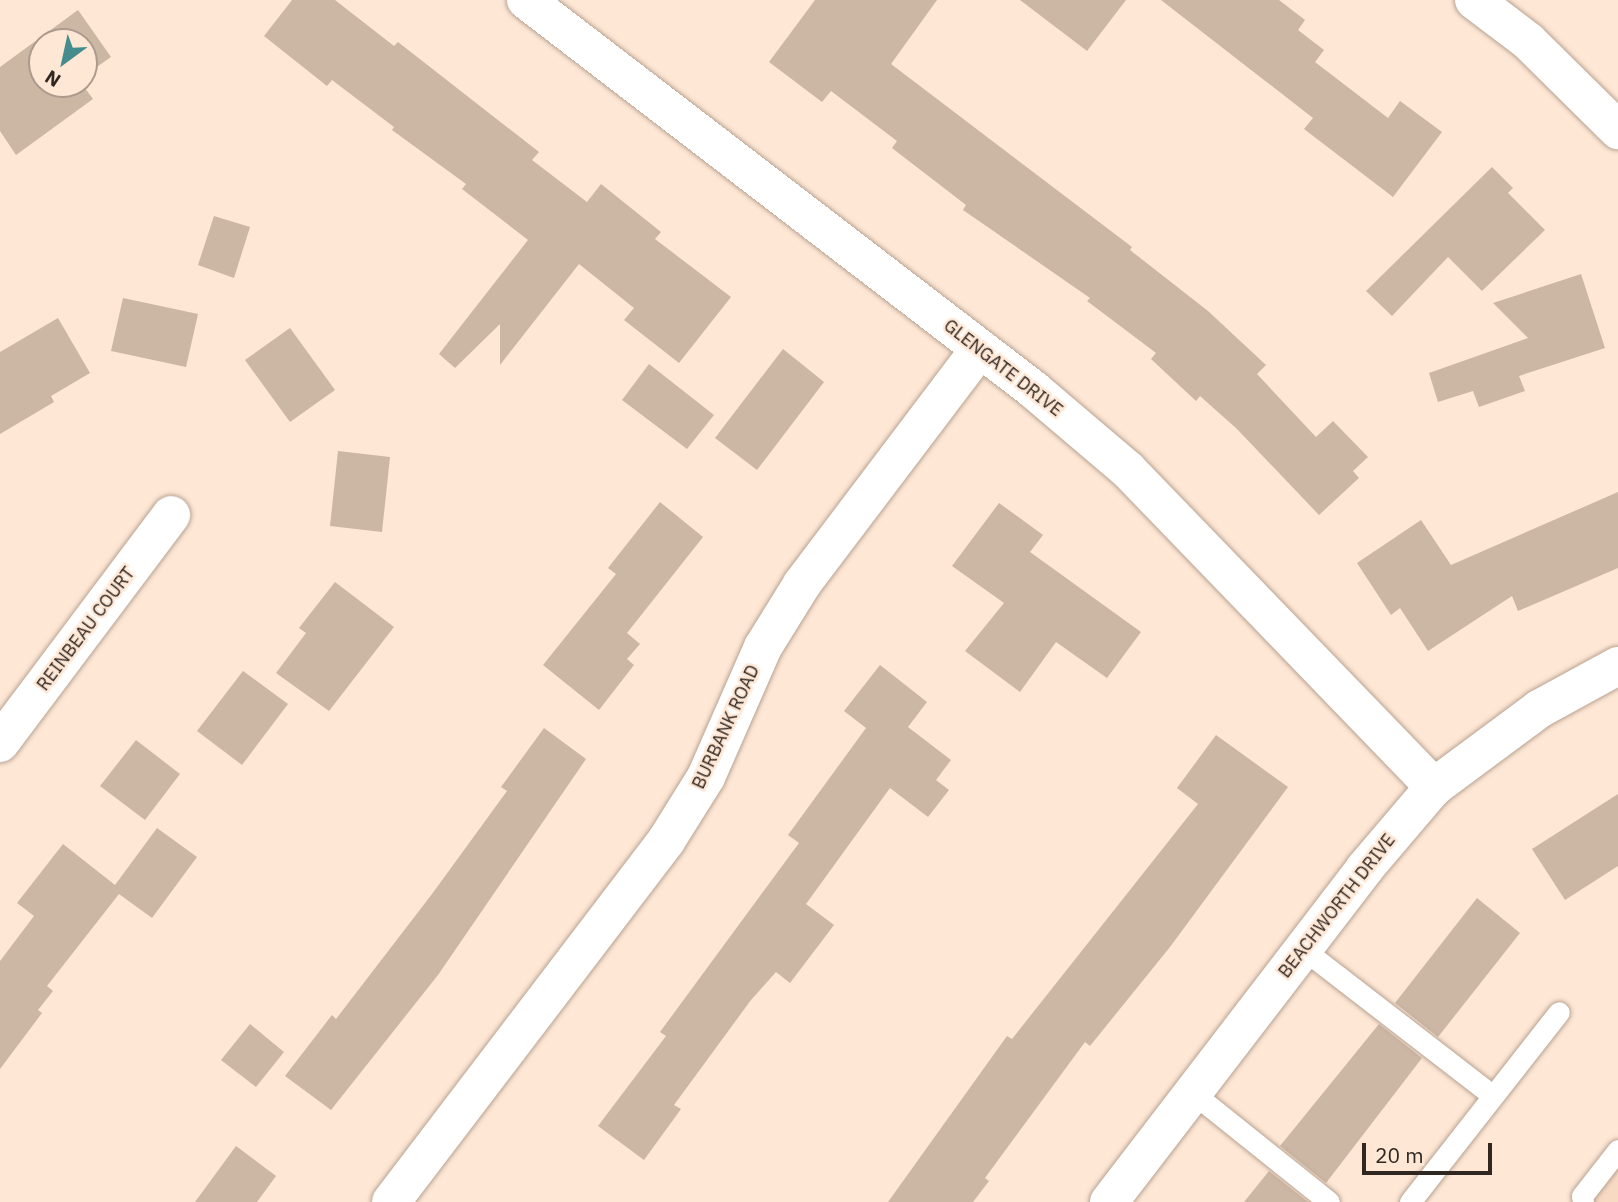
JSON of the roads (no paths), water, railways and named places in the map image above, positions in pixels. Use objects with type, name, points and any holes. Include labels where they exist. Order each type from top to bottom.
[{"type":"street","name":"GLENGATE DRIVE","points":[[526,0],[980,349],[1128,470],[1434,787]]},
{"type":"street","points":[[1474,0],[1528,41],[1618,130]]},
{"type":"street","name":"BURBANK ROAD","points":[[391,1202],[666,841],[706,778],[763,647],[802,584],[980,349]]},
{"type":"street","name":"REINBEAU COURT","points":[[0,743],[172,515]]},
{"type":"street","name":"BEACHWORTH DRIVE","points":[[1109,1202],[1303,949],[1434,787],[1539,709],[1618,666]]},
{"type":"lane","points":[[1303,949],[1493,1096]]},
{"type":"lane","points":[[1410,1202],[1559,1012]]},
{"type":"lane","points":[[1193,1093],[1329,1202]]},
{"type":"lane","points":[[1583,1202],[1582,1196],[1618,1150]]}]
